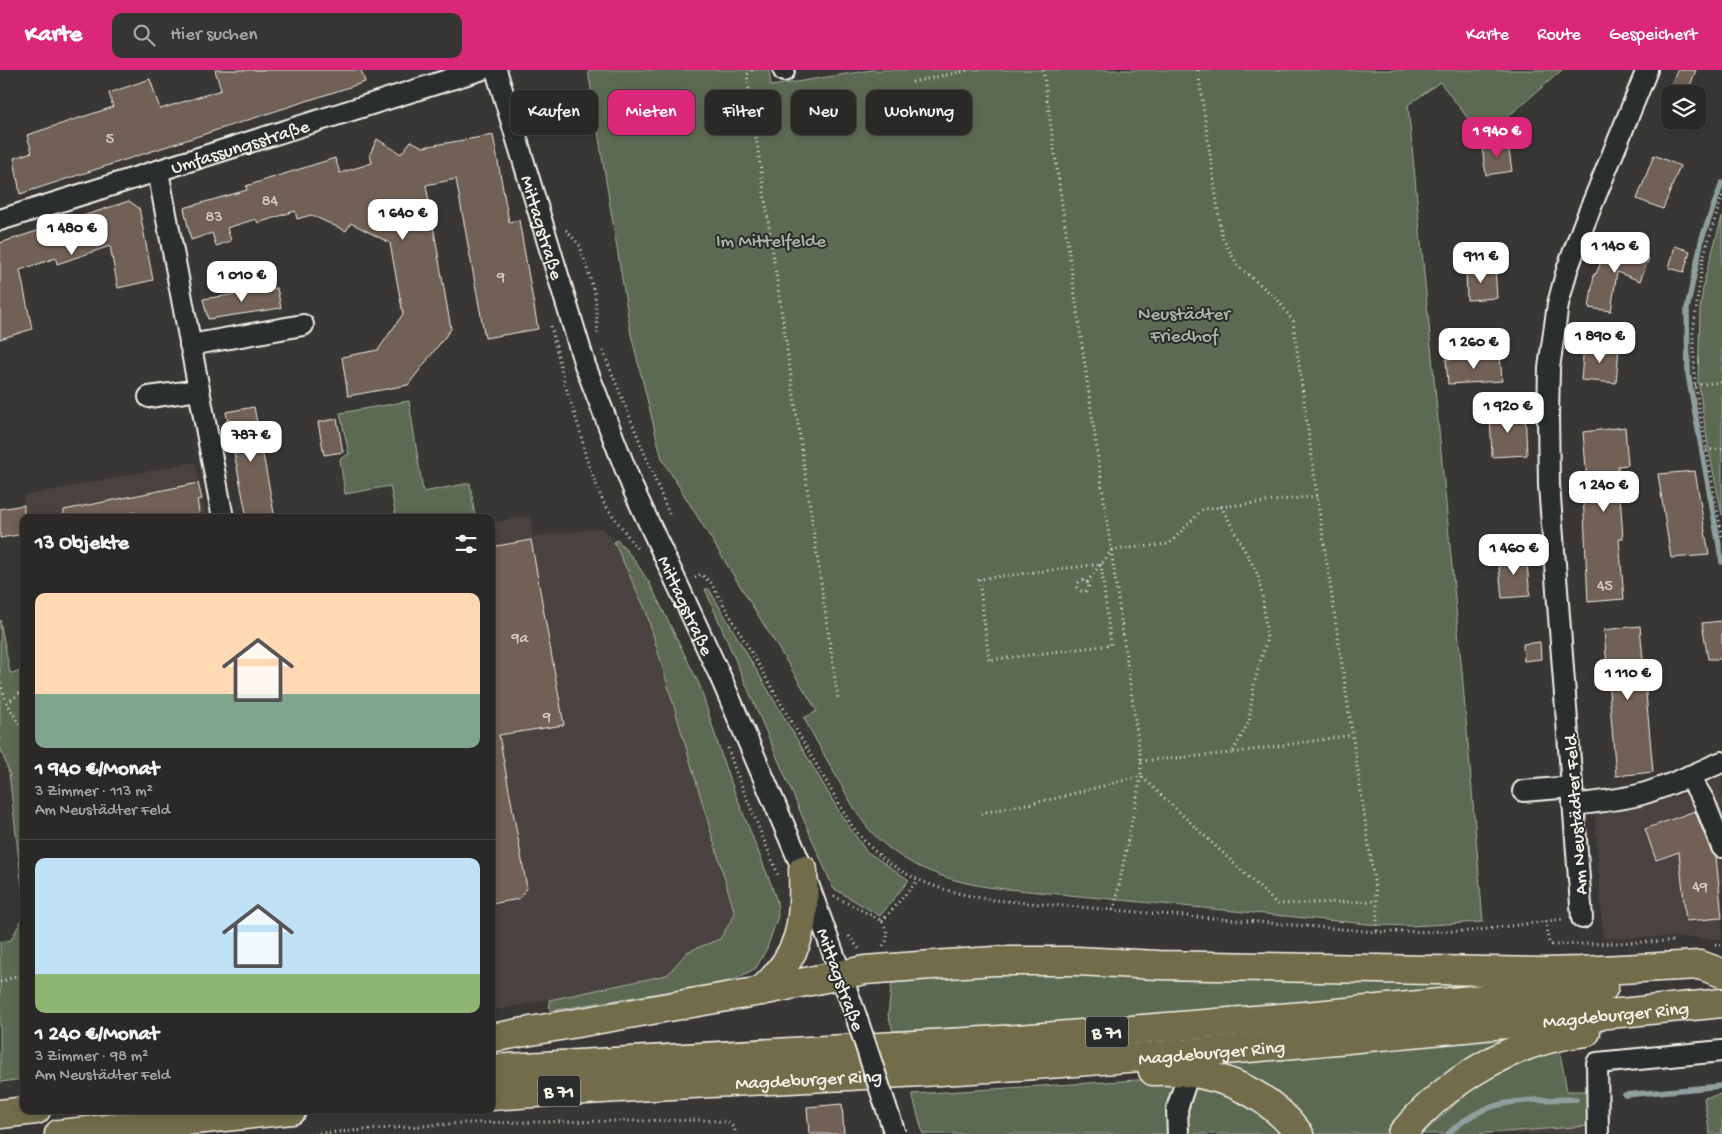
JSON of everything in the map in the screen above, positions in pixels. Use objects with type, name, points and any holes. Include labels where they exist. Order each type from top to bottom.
[{"type":"highway","points":[[761,991],[776,977],[794,949],[802,922],[792,877]]},
{"type":"highway","points":[[495,1037],[761,991],[865,970],[932,965],[1034,961],[1543,972],[1700,964],[1722,974]]},
{"type":"highway","name":"Magdeburger Ring","points":[[495,1068],[1020,1039],[1346,1012],[1722,974]]},
{"type":"highway","points":[[1402,1134],[1430,1104],[1460,1080],[1521,1048],[1575,1033],[1692,1020],[1721,1003]]},
{"type":"highway","name":"Magdeburger Ring","points":[[495,1096],[1004,1067],[1182,1054],[1721,1003]]},
{"type":"highway","points":[[1004,1067],[1035,1078],[1166,1071],[1189,1072],[1219,1079],[1256,1095],[1276,1110],[1299,1134]]},
{"type":"highway","points":[[0,1114],[20,1112]]},
{"type":"highway","points":[[59,1134],[253,1114]]},
{"type":"street","name":"Umfassungsstraße","points":[[0,220],[480,70]]},
{"type":"street","name":"Mittagstraße","points":[[496,70],[584,363],[634,491],[721,678],[792,877],[841,975],[895,1134]]},
{"type":"street","name":"Am Neustädter Feld","points":[[1582,918],[1549,485],[1549,368],[1555,318],[1567,270],[1647,70]]},
{"type":"street","points":[[158,171],[222,514]]},
{"type":"street","points":[[190,345],[303,325]]},
{"type":"street","points":[[150,397],[198,390]]},
{"type":"street","points":[[1522,790],[1572,796],[1625,798],[1642,794],[1722,762]]},
{"type":"street","points":[[1690,776],[1704,801],[1722,848]]},
{"type":"street","points":[[1598,1134],[1597,1063],[1722,1051]]},
{"type":"street","points":[[1178,1134],[1177,1109],[1189,1072]]},
{"type":"path","points":[[752,70],[747,74],[838,699]]},
{"type":"path","points":[[912,82],[970,70]]},
{"type":"path","points":[[1043,70],[1141,761],[1141,776],[1114,910]]},
{"type":"path","points":[[1198,70],[1222,237],[1238,266],[1277,299],[1294,321],[1316,496],[1377,900],[1377,932]]},
{"type":"path","points":[[1722,196],[1703,258],[1693,333],[1695,385],[1720,515],[1722,538]]},
{"type":"path","name":"Mittagstraße","points":[[562,226],[580,246],[596,294],[598,339]]},
{"type":"path","points":[[602,348],[672,523]]},
{"type":"path","name":"Mittagstraße","points":[[564,381],[580,431],[586,458],[603,502],[643,556]]},
{"type":"path","points":[[1695,385],[1722,382]]},
{"type":"path","points":[[1706,450],[1722,449]]},
{"type":"path","points":[[1087,582],[1112,550],[1169,544],[1203,509],[1316,496]]},
{"type":"path","points":[[1221,506],[1258,575],[1267,638],[1254,684],[1249,722],[1232,753]]},
{"type":"path","points":[[1101,564],[1111,645],[989,660],[979,580],[1101,564]]},
{"type":"path","name":"Mittagstraße","points":[[698,587],[694,578],[702,574],[711,583],[852,826],[865,843],[876,853],[918,880]]},
{"type":"path","points":[[0,683],[7,703],[20,726]]},
{"type":"path","points":[[7,703],[20,693]]},
{"type":"path","points":[[1141,761],[1232,753],[1352,735]]},
{"type":"path","points":[[725,740],[734,767],[792,877]]},
{"type":"path","points":[[1141,776],[1277,904],[1377,900]]},
{"type":"path","points":[[980,813],[1053,799],[1141,776]]},
{"type":"path","points":[[882,921],[918,880],[955,892],[984,898],[1377,932],[1471,931],[1582,918]]},
{"type":"path","points":[[833,895],[882,921],[888,937],[885,944],[879,949]]},
{"type":"path","points":[[1546,921],[1548,939],[1550,944],[1553,945],[1680,941]]},
{"type":"path","name":"Mittagstraße","points":[[846,932],[862,953]]},
{"type":"path","points":[[1709,944],[1722,945]]},
{"type":"path","points":[[0,982],[20,974]]},
{"type":"path","points":[[308,1134],[463,1123],[710,1120],[728,1122],[732,1125],[736,1134]]},
{"type":"shaded area","points":[[195,462],[205,514],[26,514],[23,496]]},
{"type":"shaded area","points":[[529,516],[533,537],[603,528],[614,542],[646,611],[735,914],[720,939],[687,952],[667,975],[495,1010],[495,522]]},
{"type":"shaded area","points":[[1722,776],[1722,939],[1669,937],[1603,938],[1595,816],[1686,794]]},
{"type":"shaded area","points":[[1589,1126],[1589,1134],[1473,1134],[1473,1132]]},
{"type":"green space","name":"Neustädter Friedhof","points":[[588,70],[769,70],[771,86],[871,70],[1562,70],[1483,138],[1440,82],[1408,105],[1462,672],[1483,922],[1411,926],[1377,925],[987,887],[954,880],[922,868],[892,851],[879,840],[856,812],[804,718],[817,711],[662,459],[631,334],[598,131],[598,90],[591,90]]},
{"type":"green space","points":[[1722,217],[1722,515],[1698,381],[1700,310],[1704,281]]},
{"type":"green space","points":[[409,401],[423,492],[470,483],[475,514],[395,514],[390,486],[345,494],[340,459],[349,454],[340,413]]},
{"type":"green space","points":[[617,540],[633,558],[650,584],[700,686],[725,767],[771,884],[777,902],[778,916],[767,948],[756,968],[732,981],[550,1011],[549,1000],[667,975],[687,952],[720,939],[735,914],[646,611],[614,542]]},
{"type":"green space","points":[[705,589],[709,589],[843,818],[866,851],[909,880],[880,916],[833,888]]},
{"type":"green space","points":[[0,620],[10,673],[20,672],[20,869],[9,773],[0,746]]},
{"type":"green space","points":[[20,923],[20,1080],[0,1082],[0,942],[11,940]]},
{"type":"green space","points":[[990,974],[1540,981],[1217,1010],[893,1031],[888,1015],[892,981]]},
{"type":"green space","points":[[1541,1032],[1391,1134],[1309,1134],[1193,1064]]},
{"type":"green space","points":[[1559,1048],[1567,1091],[1590,1091],[1589,1126],[1474,1134],[1422,1134],[1483,1079]]},
{"type":"green space","points":[[1137,1080],[1170,1080],[1240,1098],[1286,1134],[923,1134],[912,1094]]},
{"type":"green space","points":[[1722,1094],[1722,1134],[1710,1134],[1704,1098]]},
{"type":"building","points":[[215,70],[361,70],[365,82],[20,194],[14,158],[32,152],[27,135],[113,107],[109,93],[150,79],[160,109],[221,90]]},
{"type":"building","points":[[1677,70],[1696,70],[1690,85],[1671,85]]},
{"type":"building","points":[[493,135],[509,222],[519,220],[538,329],[485,338],[456,179],[426,185],[451,329],[408,385],[348,396],[342,357],[378,350],[403,314],[390,243],[351,223],[346,231],[311,215],[297,219],[295,211],[258,223],[256,219],[227,228],[231,241],[216,246],[212,233],[191,240],[184,208],[247,190],[246,186],[335,158],[340,173],[372,163],[370,154],[377,139],[401,154],[411,141],[423,147]]},
{"type":"building","points":[[1508,144],[1512,171],[1486,175],[1482,147]]},
{"type":"building","points":[[1654,155],[1680,166],[1663,209],[1637,199]]},
{"type":"building","points":[[129,201],[139,208],[153,280],[118,288],[110,246],[57,264],[56,258],[20,270],[32,329],[0,339],[0,243]]},
{"type":"building","points":[[1609,242],[1649,258],[1640,281],[1617,272],[1611,311],[1589,308],[1594,274],[1596,274]]},
{"type":"building","points":[[1675,246],[1690,251],[1684,272],[1669,268]]},
{"type":"building","points":[[1495,267],[1497,298],[1467,300],[1466,269]]},
{"type":"building","points":[[277,288],[281,308],[208,319],[203,299]]},
{"type":"building","points":[[1584,345],[1619,348],[1616,383],[1581,380]]},
{"type":"building","points":[[1500,355],[1502,381],[1448,384],[1446,359]]},
{"type":"building","points":[[254,407],[274,514],[246,514],[226,412]]},
{"type":"building","points":[[1525,411],[1527,455],[1492,457],[1490,413]]},
{"type":"building","points":[[337,419],[343,452],[324,455],[318,422]]},
{"type":"building","points":[[1625,427],[1628,465],[1618,466],[1623,539],[1619,539],[1624,599],[1588,602],[1583,492],[1588,492],[1583,432]]},
{"type":"building","points":[[1695,471],[1709,555],[1671,558],[1658,474]]},
{"type":"building","points":[[198,483],[202,499],[197,500],[199,514],[135,514],[135,512],[126,514],[64,514],[64,510]]},
{"type":"building","points":[[24,505],[24,514],[20,514],[20,535],[0,538],[0,509]]},
{"type":"building","points":[[531,540],[564,725],[499,735],[527,888],[519,899],[495,903],[495,546]]},
{"type":"building","points":[[1526,554],[1530,596],[1502,598],[1498,556]]},
{"type":"building","points":[[1722,621],[1722,659],[1708,659],[1702,623]]},
{"type":"building","points":[[1640,626],[1653,772],[1616,776],[1604,630]]},
{"type":"building","points":[[1540,642],[1541,659],[1524,661],[1523,644]]},
{"type":"building","points":[[1695,811],[1711,851],[1716,857],[1722,918],[1686,921],[1679,852],[1656,860],[1645,829]]},
{"type":"building","points":[[842,1104],[844,1134],[809,1134],[807,1107]]},
{"type":"waterway","points":[[1722,183],[1702,238],[1687,309],[1688,374],[1722,562]]},
{"type":"waterway","points":[[1625,1095],[1722,1086]]},
{"type":"waterway","points":[[1448,1134],[1462,1122],[1492,1107],[1524,1101],[1576,1099]]},
{"type":"park label","name":"Im Mittelfelde","points":[[771,239]]}]
